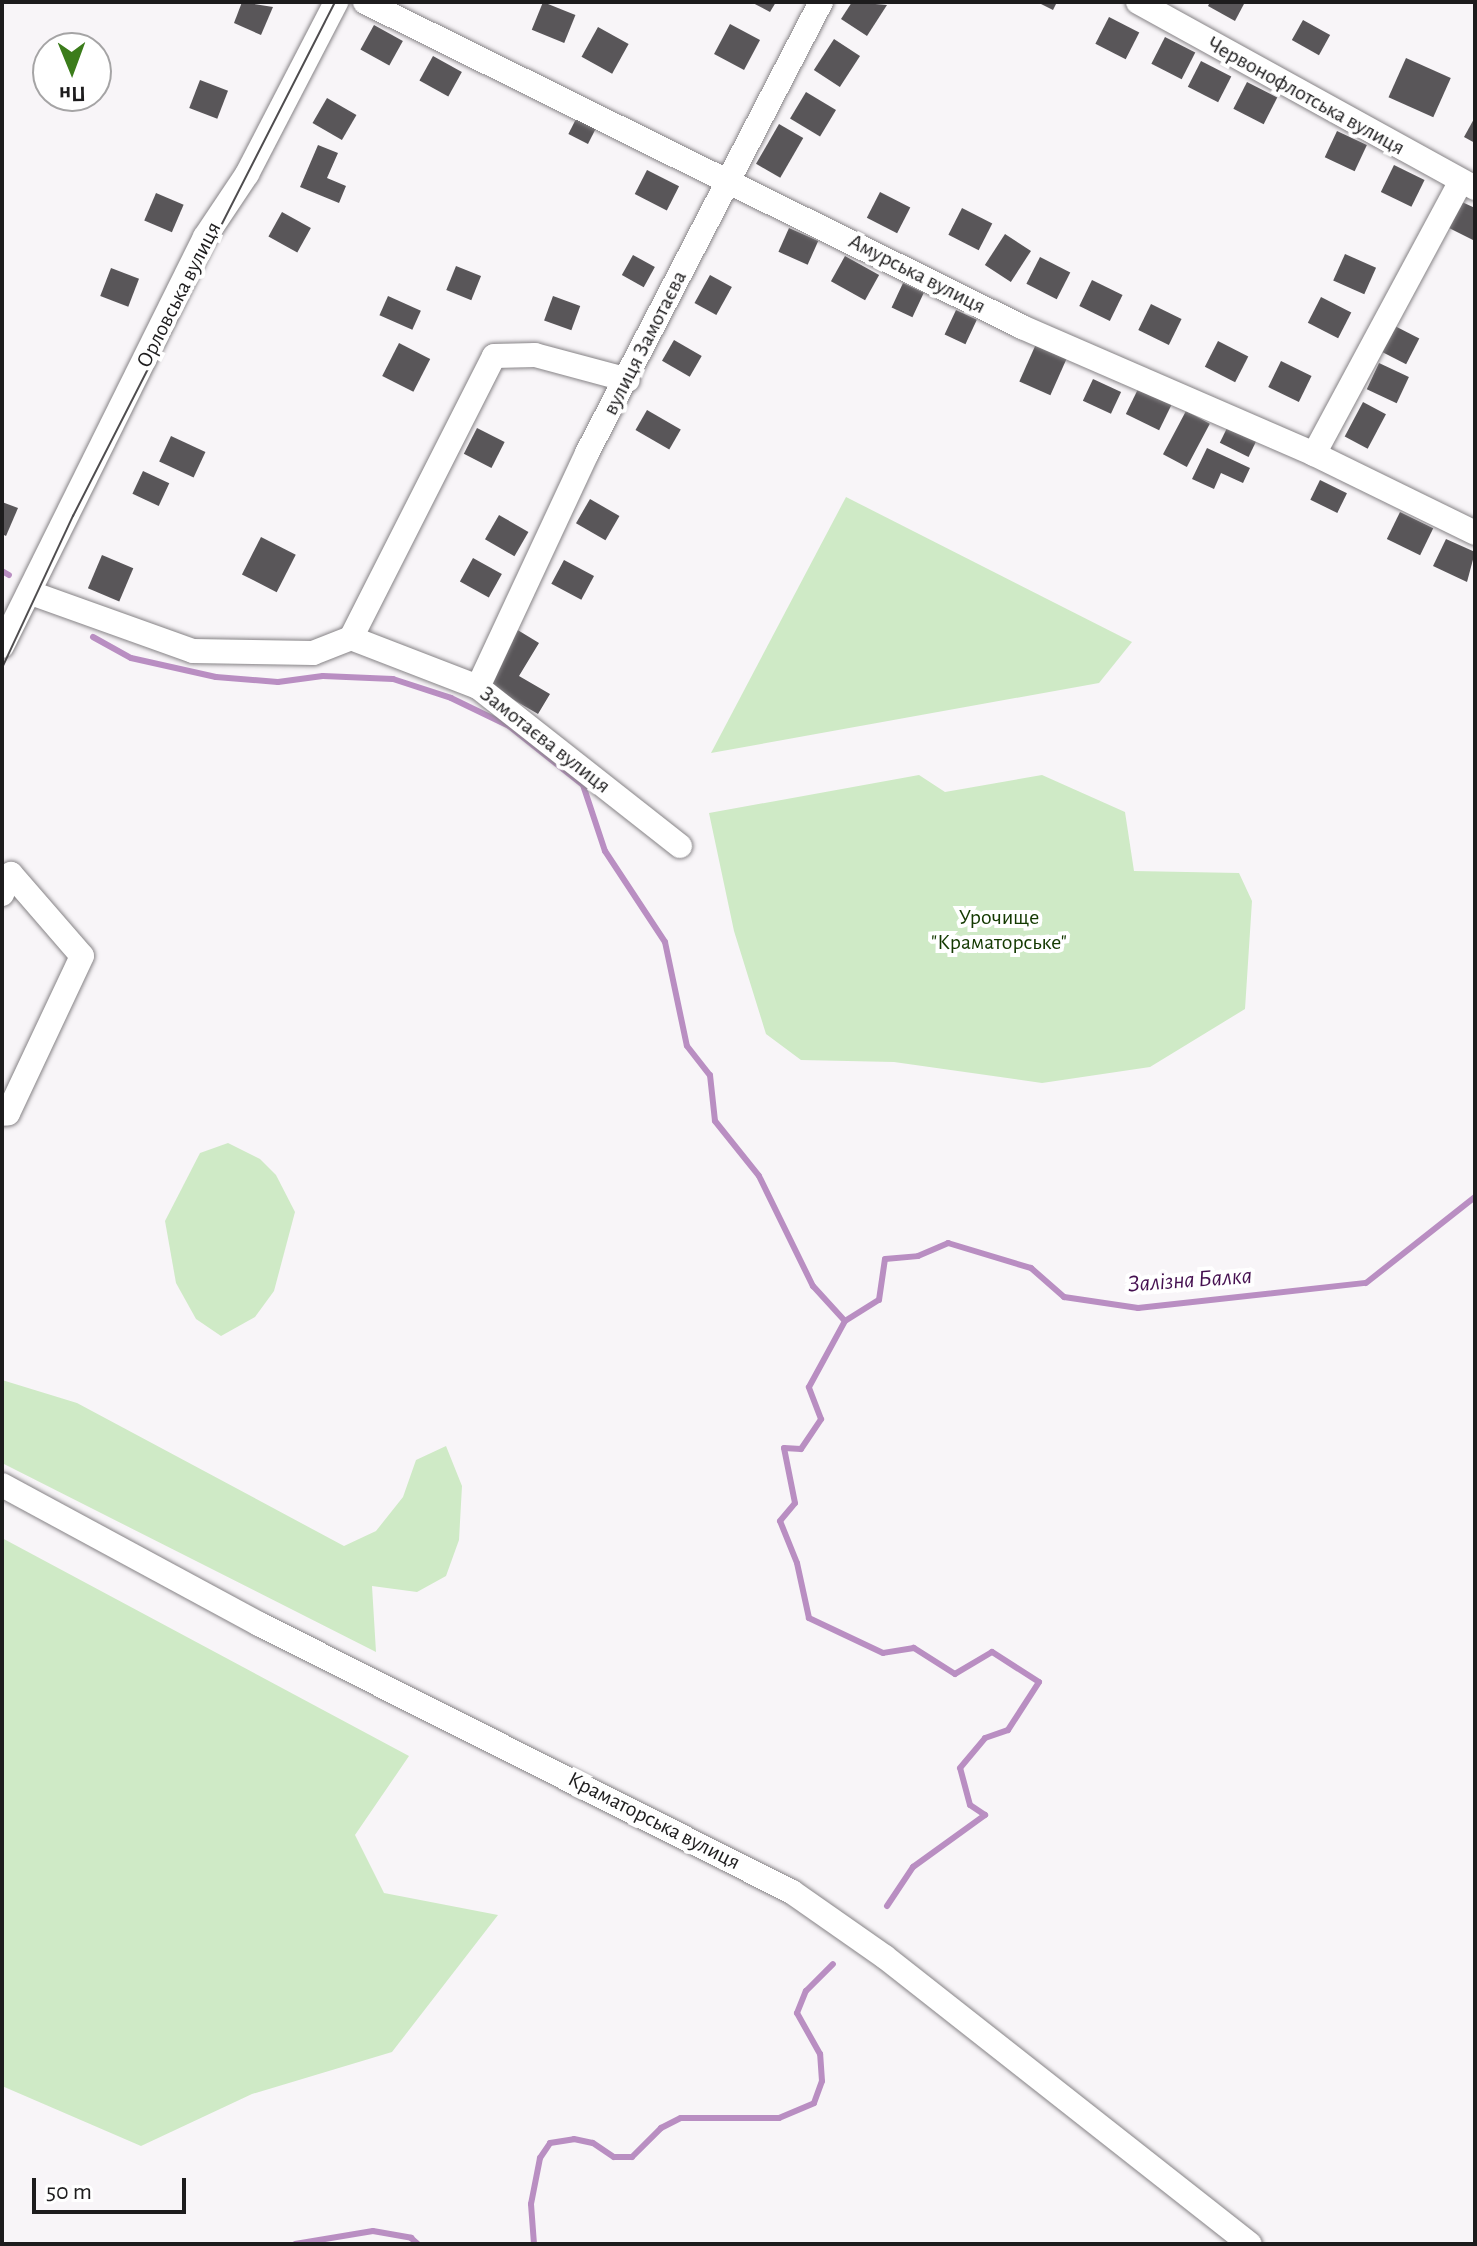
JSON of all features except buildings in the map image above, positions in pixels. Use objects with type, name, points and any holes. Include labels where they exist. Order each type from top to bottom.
[{"type":"street","name":"Орловська вулиця","points":[[2,646],[31,593],[205,237],[247,174],[336,2]]},
{"type":"street","name":"Амурська вулиця","points":[[365,2],[729,179],[1022,327],[1314,454],[1475,533]]},
{"type":"street","name":"вулиця Замотаєва","points":[[478,687],[587,453],[628,380],[821,2]]},
{"type":"street","name":"Червонофлотська вулиця","points":[[1138,2],[1468,185]]},
{"type":"street","points":[[1314,454],[1468,185]]},
{"type":"street","points":[[31,593],[193,651],[313,653],[351,638],[494,356],[535,355],[628,380]]},
{"type":"street","name":"Замотаєва вулиця","points":[[351,638],[478,687],[680,846]]},
{"type":"street","points":[[2,894],[11,874],[82,956],[8,1113],[2,1114]]},
{"type":"street","name":"Краматорська вулиця","points":[[2,1485],[259,1624],[792,1892],[885,1957],[1250,2244]]},
{"type":"green space","points":[[846,497],[1132,642],[1099,683],[711,753]]},
{"type":"green space","name":"Урочище \"Краматорське\"","points":[[919,775],[945,792],[1042,775],[1125,812],[1134,871],[1239,873],[1252,901],[1245,1009],[1150,1067],[1042,1083],[894,1062],[801,1060],[766,1034],[734,931],[709,813]]},
{"type":"green space","points":[[228,1143],[260,1159],[276,1175],[295,1212],[274,1291],[255,1317],[221,1336],[196,1319],[176,1283],[165,1221],[200,1153]]},
{"type":"green space","points":[[2,1380],[77,1403],[344,1546],[376,1531],[403,1497],[416,1460],[446,1446],[462,1486],[459,1540],[446,1576],[417,1592],[372,1586],[376,1652],[2,1463]]},
{"type":"green space","points":[[2,1538],[409,1756],[355,1835],[384,1893],[498,1915],[392,2052],[252,2094],[141,2146],[2,2086]]},
{"type":"waterway","points":[[2,571],[9,575]]},
{"type":"waterway","points":[[93,637],[131,658],[216,677],[278,682],[323,676],[393,679],[451,698],[509,726],[583,785],[605,851],[665,942],[687,1046],[710,1075],[715,1121],[759,1176],[813,1286],[845,1321]]},
{"type":"waterway","name":"Залізна Балка","points":[[887,1906],[913,1867],[985,1815],[970,1805],[960,1768],[985,1738],[1008,1730],[1039,1682],[992,1652],[955,1674],[914,1648],[883,1653],[809,1618],[797,1563],[780,1521],[795,1503],[784,1448],[801,1449],[821,1419],[809,1387],[845,1321],[879,1300],[885,1259],[918,1256],[948,1243],[1031,1268],[1064,1297],[1138,1308],[1366,1283],[1475,1197]]},
{"type":"waterway","name":"Залізна Балка","points":[[534,2244],[531,2204],[540,2158],[550,2143],[574,2139],[593,2143],[614,2157],[632,2157],[661,2128],[681,2118],[779,2118],[814,2103],[822,2081],[820,2054],[797,2013],[806,1991],[833,1964]]},
{"type":"waterway","name":"Залізна Балка","points":[[295,2244],[373,2231],[411,2238],[418,2244]]},
{"type":"tram line","points":[[2,668],[73,516],[335,2]]}]
